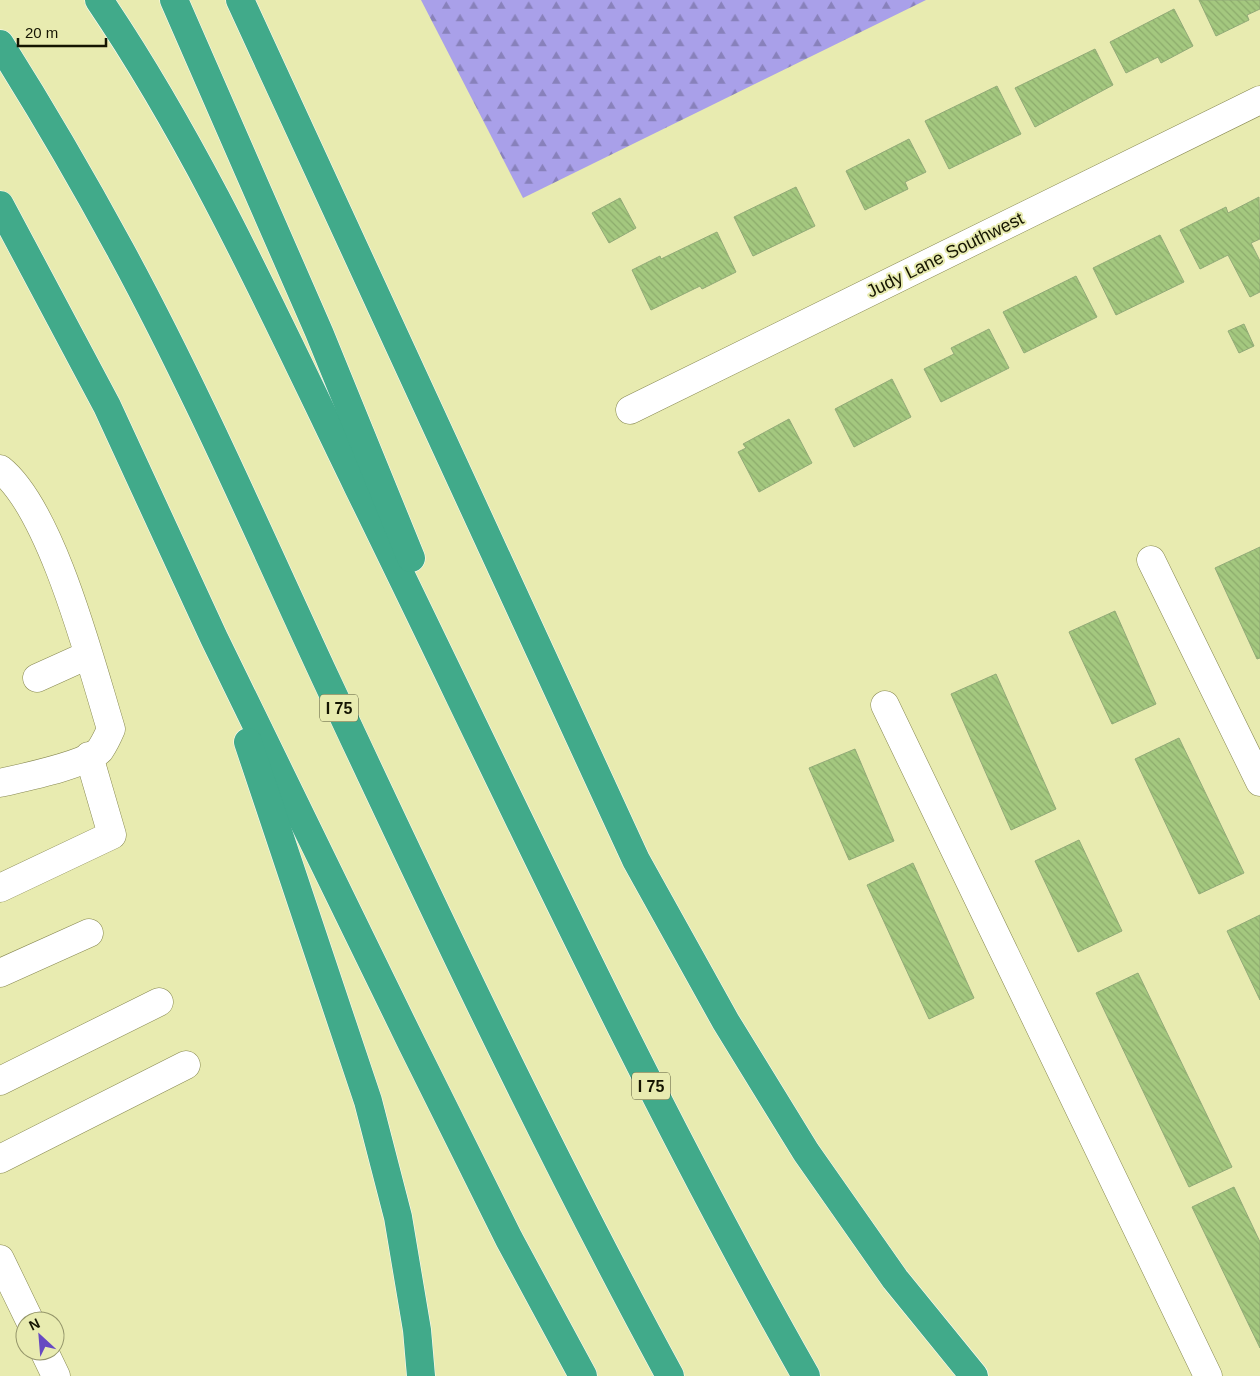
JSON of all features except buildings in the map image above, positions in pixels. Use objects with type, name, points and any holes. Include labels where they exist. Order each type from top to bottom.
[{"type":"highway","name":"I 75","points":[[99,0],[171,117],[239,243],[507,790],[551,885],[670,1124],[806,1376]]},
{"type":"highway","points":[[174,0],[319,332],[507,790]]},
{"type":"highway","points":[[240,0],[640,869],[726,1022],[806,1152],[895,1279],[974,1376]]},
{"type":"highway","name":"I 75","points":[[0,44],[58,136],[123,254],[178,362],[367,767],[550,1147],[670,1376]]},
{"type":"highway","points":[[0,205],[107,406],[214,638],[478,1177],[582,1376]]},
{"type":"highway","points":[[214,638],[368,1102],[398,1217],[417,1330],[421,1376]]},
{"type":"street","name":"Judy Lane Southwest","points":[[630,410],[1260,100]]},
{"type":"street","points":[[0,469],[10,477],[40,525],[68,593],[111,729],[99,751],[90,756],[60,769],[0,783]]},
{"type":"street","points":[[1151,560],[1260,782]]},
{"type":"street","points":[[37,678],[88,654]]},
{"type":"street","points":[[885,705],[1208,1376]]},
{"type":"street","points":[[0,888],[112,835],[90,756]]},
{"type":"street","points":[[0,974],[90,932]]},
{"type":"street","points":[[0,1082],[159,1002]]},
{"type":"street","points":[[0,1159],[186,1065]]},
{"type":"street","points":[[0,1259],[25,1311]]},
{"type":"street","points":[[49,1361],[56,1376]]},
{"type":"green space","points":[[421,0],[926,0],[523,198]]}]
